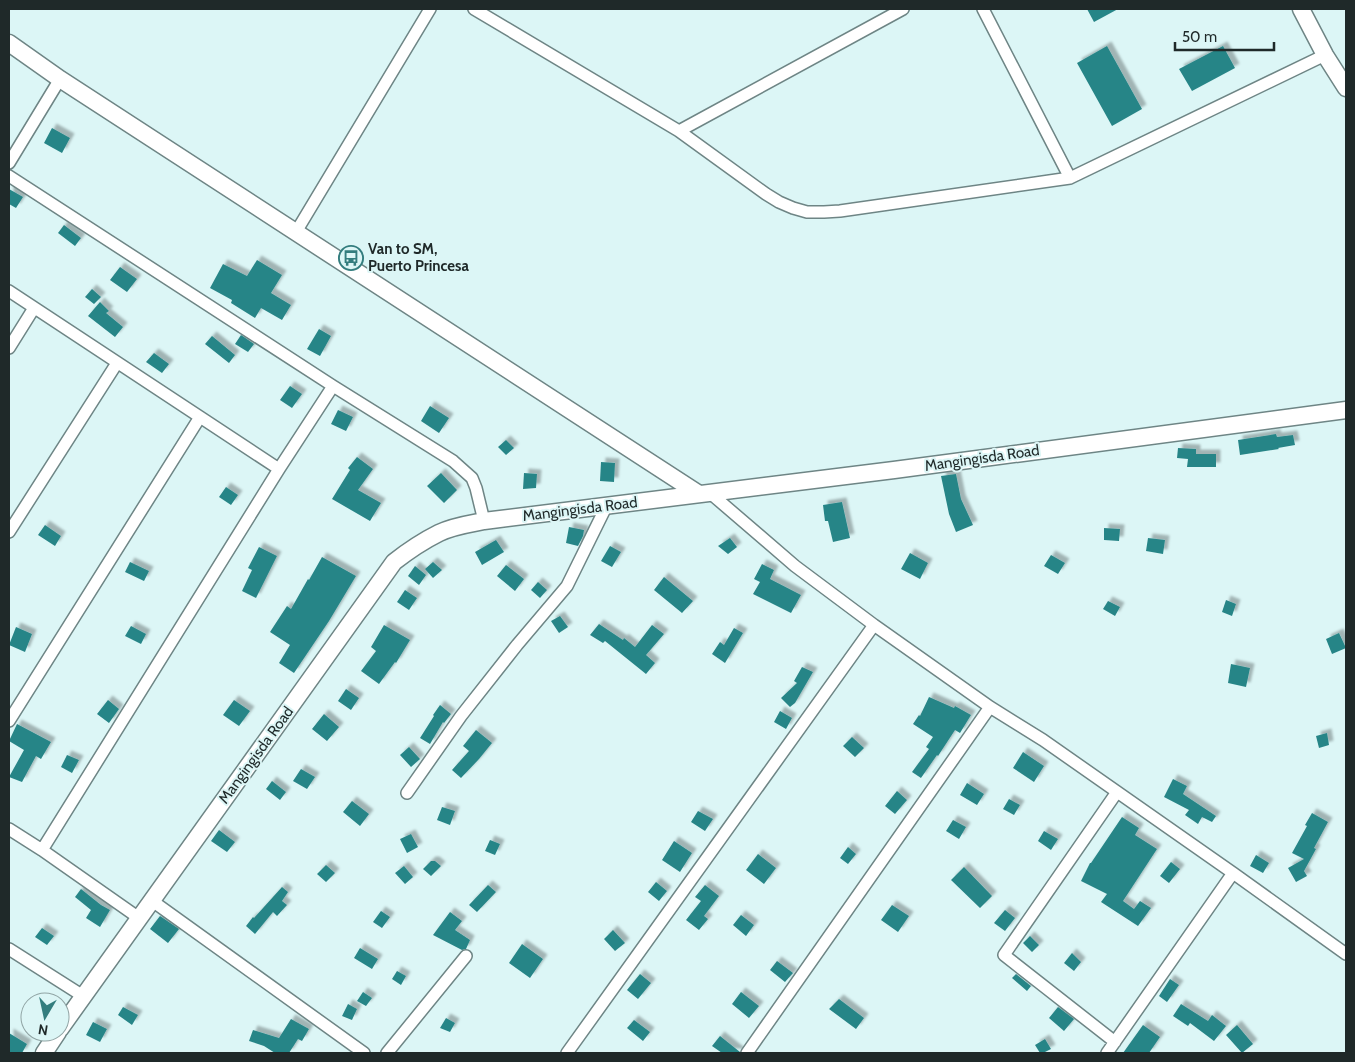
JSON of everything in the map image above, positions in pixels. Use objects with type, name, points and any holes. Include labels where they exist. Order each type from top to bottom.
[{"type":"street","points":[[296,232],[430,9]]},
{"type":"street","points":[[474,9],[679,131],[766,194],[793,208],[807,212],[840,210],[1070,178],[1325,55]]},
{"type":"street","points":[[679,131],[903,9]]},
{"type":"street","points":[[983,9],[1070,178]]},
{"type":"street","points":[[1301,9],[1325,55],[1346,88]]},
{"type":"street","points":[[9,43],[60,79],[296,232],[704,493],[795,566],[874,625],[990,707],[1043,740],[1346,954]]},
{"type":"street","points":[[9,163],[60,79]]},
{"type":"street","points":[[9,176],[333,386],[453,461],[472,478],[484,521]]},
{"type":"street","points":[[9,291],[279,469]]},
{"type":"street","points":[[9,348],[34,308]]},
{"type":"street","points":[[9,532],[117,362]]},
{"type":"street","points":[[42,850],[279,469],[333,386]]},
{"type":"street","name":"Mangingisda Road","points":[[70,1015],[394,562],[416,545],[441,532],[484,521],[894,470],[1346,410]]},
{"type":"street","points":[[9,721],[200,417]]},
{"type":"street","points":[[406,793],[461,716],[567,586],[607,505]]},
{"type":"street","points":[[567,1053],[874,625]]},
{"type":"street","points":[[747,1053],[990,707]]},
{"type":"street","points":[[1115,1042],[1004,955],[1117,792]]},
{"type":"street","points":[[9,829],[139,918]]},
{"type":"street","points":[[1107,1053],[1233,873]]},
{"type":"street","points":[[151,900],[364,1053]]},
{"type":"street","points":[[9,949],[83,996]]},
{"type":"street","points":[[387,1053],[466,956]]},
{"type":"street","name":"Mangingisda Road","points":[[44,1053],[52,1042]]},
{"type":"building","points":[[1087,9],[1118,9],[1094,22]]},
{"type":"building","points":[[1107,46],[1142,109],[1112,126],[1077,63]]},
{"type":"building","points":[[1223,46],[1235,68],[1192,91],[1179,69]]},
{"type":"building","points":[[52,128],[70,138],[62,153],[44,143]]},
{"type":"building","points":[[9,189],[23,197],[16,208],[9,204]]},
{"type":"building","points":[[64,225],[81,238],[75,246],[58,233]]},
{"type":"building","points":[[257,260],[282,275],[271,293],[291,305],[282,320],[261,308],[255,318],[231,303],[232,300],[210,288],[223,264],[247,276]]},
{"type":"building","points":[[120,267],[137,279],[127,292],[110,280]]},
{"type":"building","points":[[92,289],[101,297],[94,304],[85,297]]},
{"type":"building","points":[[100,302],[109,311],[106,313],[123,327],[115,337],[88,316]]},
{"type":"building","points":[[319,329],[331,336],[320,356],[307,349]]},
{"type":"building","points":[[241,335],[254,344],[248,352],[235,344]]},
{"type":"building","points":[[212,336],[235,355],[229,363],[205,344]]},
{"type":"building","points":[[154,353],[169,364],[162,373],[146,362]]},
{"type":"building","points":[[290,386],[302,394],[292,408],[280,400]]},
{"type":"building","points":[[430,406],[449,418],[439,433],[421,421]]},
{"type":"building","points":[[338,410],[353,417],[346,431],[331,424]]},
{"type":"building","points":[[1276,434],[1277,437],[1293,435],[1295,445],[1240,455],[1238,440]]},
{"type":"building","points":[[506,440],[514,448],[506,455],[498,447]]},
{"type":"building","points":[[1178,448],[1196,449],[1196,454],[1216,454],[1216,467],[1187,467],[1188,459],[1177,458]]},
{"type":"building","points":[[357,457],[373,469],[358,490],[381,503],[370,521],[332,499],[350,470],[348,468]]},
{"type":"building","points":[[601,462],[615,463],[614,482],[600,481]]},
{"type":"building","points":[[441,473],[457,490],[444,503],[427,486]]},
{"type":"building","points":[[524,473],[537,474],[536,488],[523,489]]},
{"type":"building","points":[[956,474],[961,499],[973,525],[956,532],[949,514],[941,476]]},
{"type":"building","points":[[226,487],[238,495],[231,505],[219,497]]},
{"type":"building","points":[[842,502],[850,538],[833,542],[828,521],[825,521],[823,505]]},
{"type":"building","points":[[45,525],[61,536],[55,546],[38,535]]},
{"type":"building","points":[[569,527],[584,530],[578,546],[566,543]]},
{"type":"building","points":[[1104,528],[1120,529],[1119,541],[1104,540]]},
{"type":"building","points":[[730,538],[737,547],[728,554],[718,546]]},
{"type":"building","points":[[1148,538],[1165,540],[1163,554],[1146,551]]},
{"type":"building","points":[[496,540],[504,552],[482,565],[475,552]]},
{"type":"building","points":[[610,546],[621,552],[612,567],[601,561]]},
{"type":"building","points":[[259,547],[277,556],[256,598],[242,591],[252,570],[248,568]]},
{"type":"building","points":[[910,553],[928,563],[920,579],[901,569]]},
{"type":"building","points":[[1051,555],[1065,563],[1058,574],[1044,566]]},
{"type":"building","points":[[322,557],[356,576],[294,673],[279,663],[290,645],[270,632],[287,606],[291,609]]},
{"type":"building","points":[[130,562],[149,571],[144,581],[125,572]]},
{"type":"building","points":[[433,562],[442,570],[433,578],[425,569]]},
{"type":"building","points":[[762,564],[774,570],[770,579],[801,595],[791,613],[753,594],[760,582],[754,579]]},
{"type":"building","points":[[506,565],[524,579],[515,591],[497,576]]},
{"type":"building","points":[[415,566],[426,575],[419,585],[408,576]]},
{"type":"building","points":[[664,577],[693,601],[682,613],[654,590]]},
{"type":"building","points":[[538,582],[547,590],[540,598],[531,590]]},
{"type":"building","points":[[405,590],[417,598],[409,610],[397,602]]},
{"type":"building","points":[[1226,600],[1236,604],[1232,616],[1222,612]]},
{"type":"building","points":[[1108,601],[1120,607],[1115,616],[1103,609]]},
{"type":"building","points":[[560,616],[568,627],[559,633],[551,621]]},
{"type":"building","points":[[599,624],[623,640],[624,638],[635,647],[652,625],[664,634],[646,655],[655,663],[646,674],[605,641],[603,643],[590,635]]},
{"type":"building","points":[[384,625],[410,640],[396,663],[379,684],[361,671],[376,651],[371,647]]},
{"type":"building","points":[[131,626],[146,634],[141,644],[125,636]]},
{"type":"building","points":[[16,627],[32,634],[25,652],[9,645]]},
{"type":"building","points":[[734,628],[743,633],[725,663],[712,654],[720,642],[724,645]]},
{"type":"building","points":[[1339,633],[1346,648],[1332,654],[1326,639]]},
{"type":"building","points":[[1231,664],[1250,668],[1246,687],[1228,683]]},
{"type":"building","points":[[802,667],[813,672],[795,703],[790,707],[781,698],[797,683],[794,681]]},
{"type":"building","points":[[346,689],[359,698],[351,710],[338,701]]},
{"type":"building","points":[[929,697],[954,708],[955,706],[971,715],[960,733],[955,730],[921,778],[912,772],[929,749],[926,747],[933,737],[913,724],[920,716]]},
{"type":"building","points":[[108,700],[119,709],[109,723],[97,714]]},
{"type":"building","points":[[234,700],[250,711],[239,726],[223,715]]},
{"type":"building","points":[[440,705],[451,714],[443,722],[430,744],[420,738]]},
{"type":"building","points":[[780,711],[792,718],[786,729],[774,722]]},
{"type":"building","points":[[324,714],[339,727],[327,741],[312,729]]},
{"type":"building","points":[[17,724],[51,742],[41,759],[36,756],[22,782],[9,777],[24,750],[9,741]]},
{"type":"building","points":[[476,730],[492,743],[461,778],[452,770],[469,751],[463,746]]},
{"type":"building","points":[[1327,733],[1329,745],[1319,748],[1316,736]]},
{"type":"building","points":[[852,737],[864,748],[855,757],[843,746]]},
{"type":"building","points":[[409,747],[420,759],[411,767],[400,755]]},
{"type":"building","points":[[1023,752],[1044,766],[1034,782],[1013,768]]},
{"type":"building","points":[[67,755],[79,760],[72,773],[61,767]]},
{"type":"building","points":[[301,769],[315,777],[307,789],[293,781]]},
{"type":"building","points":[[1173,779],[1187,786],[1183,794],[1216,816],[1212,822],[1202,817],[1198,824],[1185,815],[1189,810],[1164,797]]},
{"type":"building","points":[[272,781],[286,792],[280,800],[266,789]]},
{"type":"building","points":[[967,783],[984,794],[977,805],[960,795]]},
{"type":"building","points":[[897,791],[907,800],[895,814],[885,806]]},
{"type":"building","points":[[1009,799],[1020,805],[1014,815],[1003,809]]},
{"type":"building","points":[[352,801],[369,814],[360,826],[343,812]]},
{"type":"building","points":[[442,807],[455,811],[450,825],[437,820]]},
{"type":"building","points":[[698,811],[713,819],[705,831],[691,822]]},
{"type":"building","points":[[1312,813],[1328,822],[1304,871],[1307,876],[1296,882],[1288,868],[1304,859],[1292,853]]},
{"type":"building","points":[[1122,817],[1139,828],[1135,835],[1157,849],[1123,901],[1134,909],[1140,901],[1151,908],[1138,926],[1101,902],[1107,894],[1081,881],[1090,863]]},
{"type":"building","points":[[953,820],[966,827],[959,839],[946,831]]},
{"type":"building","points":[[219,830],[235,842],[227,852],[211,841]]},
{"type":"building","points":[[1044,831],[1058,839],[1051,850],[1038,841]]},
{"type":"building","points":[[411,834],[418,847],[407,853],[400,839]]},
{"type":"building","points":[[490,840],[500,844],[495,855],[485,851]]},
{"type":"building","points":[[674,841],[692,853],[680,872],[662,860]]},
{"type":"building","points":[[848,847],[856,854],[848,864],[840,858]]},
{"type":"building","points":[[758,854],[776,868],[764,884],[746,870]]},
{"type":"building","points":[[1256,855],[1269,863],[1263,873],[1250,866]]},
{"type":"building","points":[[431,861],[435,861],[441,866],[431,876],[423,869]]},
{"type":"building","points":[[1171,862],[1180,869],[1169,883],[1160,876]]},
{"type":"building","points":[[326,865],[335,873],[326,882],[317,874]]},
{"type":"building","points":[[404,866],[413,877],[405,884],[395,873]]},
{"type":"building","points":[[964,867],[992,896],[980,908],[951,880]]},
{"type":"building","points":[[656,882],[667,891],[659,901],[648,892]]},
{"type":"building","points":[[488,885],[496,892],[477,912],[469,905]]},
{"type":"building","points":[[705,885],[719,896],[704,916],[708,919],[699,930],[686,920],[701,901],[695,897]]},
{"type":"building","points":[[282,887],[288,892],[282,901],[287,905],[277,916],[273,912],[255,934],[246,926]]},
{"type":"building","points":[[81,889],[110,910],[100,927],[86,918],[91,910],[75,897]]},
{"type":"building","points":[[892,905],[909,916],[898,932],[881,920]]},
{"type":"building","points":[[1005,910],[1015,918],[1005,931],[994,923]]},
{"type":"building","points":[[381,911],[390,917],[382,928],[373,922]]},
{"type":"building","points":[[450,912],[462,921],[455,930],[470,940],[466,949],[462,950],[433,935]]},
{"type":"building","points":[[741,915],[754,925],[746,936],[733,925]]},
{"type":"building","points":[[160,916],[179,929],[168,943],[150,929]]},
{"type":"building","points":[[42,928],[54,936],[47,945],[35,937]]},
{"type":"building","points":[[613,930],[625,943],[615,951],[604,939]]},
{"type":"building","points":[[1030,936],[1039,945],[1032,952],[1023,943]]},
{"type":"building","points":[[522,944],[543,959],[530,978],[509,963]]},
{"type":"building","points":[[360,948],[378,959],[372,969],[354,958]]},
{"type":"building","points":[[1072,953],[1081,962],[1074,971],[1064,963]]},
{"type":"building","points":[[777,961],[793,973],[785,982],[770,970]]},
{"type":"building","points":[[397,971],[406,976],[401,985],[392,979]]},
{"type":"building","points":[[640,974],[651,983],[638,999],[627,990]]},
{"type":"building","points":[[1016,974],[1031,986],[1027,991],[1012,978]]},
{"type":"building","points":[[1170,979],[1179,985],[1167,1002],[1159,996]]},
{"type":"building","points":[[363,992],[372,998],[366,1006],[357,1001]]},
{"type":"building","points":[[741,992],[759,1006],[749,1018],[732,1004]]},
{"type":"building","points":[[839,999],[864,1018],[856,1029],[829,1009]]},
{"type":"building","points":[[348,1004],[357,1009],[352,1020],[342,1016]]},
{"type":"building","points":[[1181,1004],[1208,1021],[1212,1015],[1226,1026],[1214,1041],[1190,1023],[1188,1026],[1173,1016]]},
{"type":"building","points":[[123,1007],[138,1015],[132,1025],[118,1015]]},
{"type":"building","points":[[1058,1007],[1074,1019],[1064,1031],[1049,1018]]},
{"type":"building","points":[[446,1018],[455,1023],[450,1032],[440,1028]]},
{"type":"building","points":[[291,1019],[309,1029],[302,1041],[298,1039],[289,1053],[275,1053],[264,1046],[249,1041],[253,1030],[279,1038]]},
{"type":"building","points":[[634,1020],[650,1032],[643,1041],[627,1028]]},
{"type":"building","points":[[93,1022],[107,1029],[100,1042],[86,1035]]},
{"type":"building","points":[[1143,1025],[1160,1037],[1149,1053],[1123,1053]]},
{"type":"building","points":[[1237,1025],[1253,1044],[1242,1053],[1226,1035]]},
{"type":"building","points":[[9,1033],[20,1040],[20,1042],[27,1044],[22,1053],[9,1053]]},
{"type":"building","points":[[720,1036],[740,1053],[722,1053],[712,1046]]},
{"type":"building","points":[[1045,1039],[1051,1049],[1040,1053],[1035,1045]]},
{"type":"place","name":"Van to SM, Puerto Princesa","points":[[351,258]]}]
